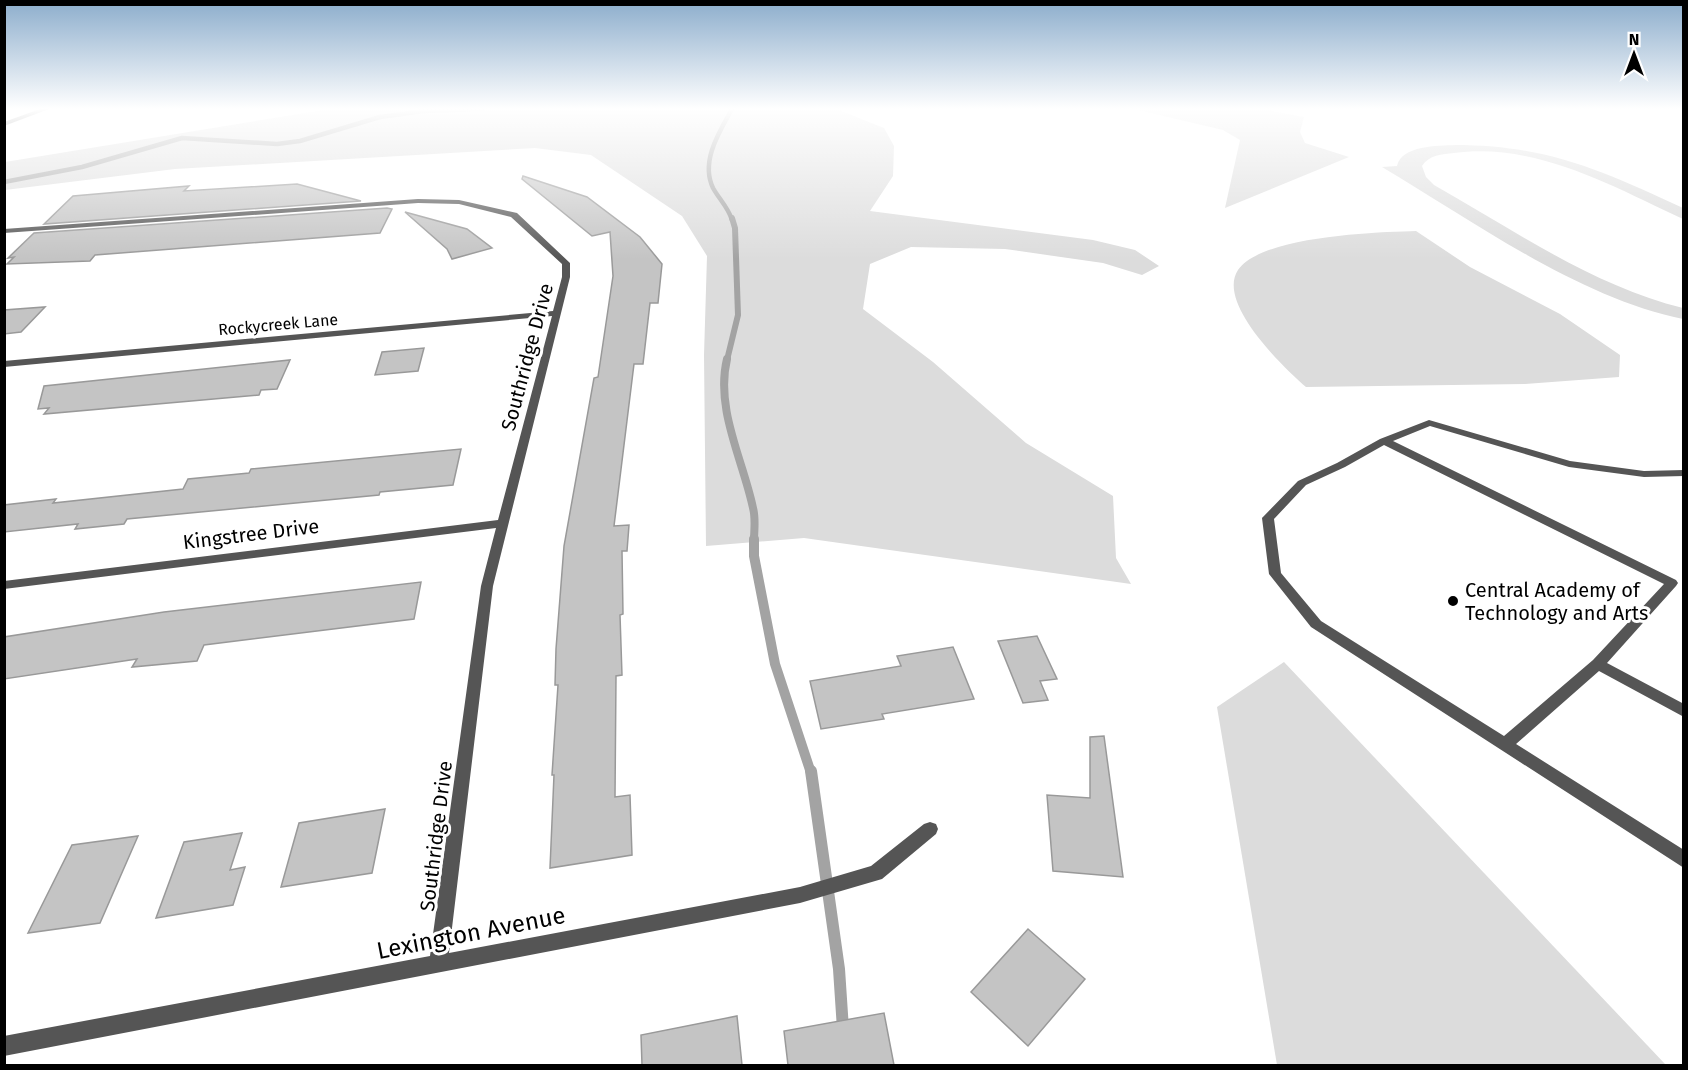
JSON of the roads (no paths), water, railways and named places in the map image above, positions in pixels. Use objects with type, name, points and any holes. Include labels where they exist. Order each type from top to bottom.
[{"type":"street","name":"Southridge Drive","points":[[4,231],[418,201],[459,202],[513,214],[566,263],[566,277],[486,586],[438,964]]},
{"type":"street","name":"Rockycreek Lane","points":[[4,364],[555,313]]},
{"type":"street","points":[[1683,473],[1644,474],[1569,464],[1429,423],[1384,441],[1302,483],[1268,518],[1275,574],[1316,624],[1683,860]]},
{"type":"street","points":[[1384,441],[1672,583],[1598,664],[1504,745]]},
{"type":"street","name":"Kingstree Drive","points":[[4,585],[503,523]]},
{"type":"street","points":[[1598,664],[1683,711]]},
{"type":"street","name":"Lexington Avenue","points":[[4,1046],[800,895],[876,873],[930,829]]},
{"type":"waterway","points":[[4,182],[82,167],[110,159]]},
{"type":"waterway","points":[[710,159],[710,178],[713,188],[732,220]]},
{"type":"waterway","points":[[727,360],[738,315],[735,228],[732,218]]},
{"type":"waterway","points":[[727,359],[724,378],[727,415],[754,512],[754,541]]},
{"type":"waterway","points":[[754,541],[754,556],[775,664],[811,773]]},
{"type":"waterway","points":[[811,771],[839,969],[843,1029]]},
{"type":"place","name":"Central Academy of Technology and Arts","points":[[1453,601]]}]
